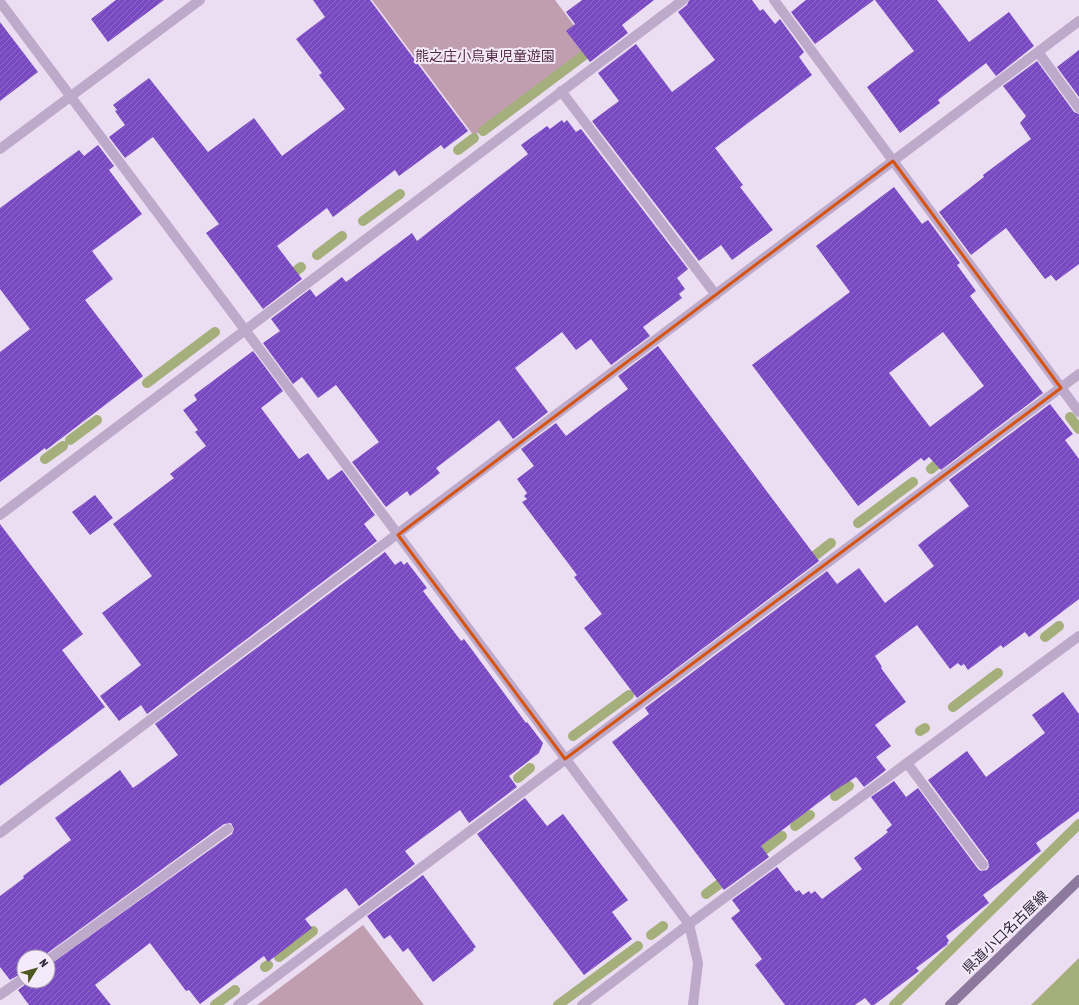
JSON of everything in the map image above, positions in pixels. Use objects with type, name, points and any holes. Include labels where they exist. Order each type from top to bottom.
[{"type":"main road","name":"県道小口名古屋線","points":[[950,1005],[1079,880]]},
{"type":"street","points":[[0,149],[200,0]]},
{"type":"street","points":[[0,515],[244,329],[683,0]]},
{"type":"street","points":[[774,0],[1079,412]]},
{"type":"street","points":[[0,2],[689,924],[698,963],[693,1005]]},
{"type":"street","points":[[0,833],[398,535],[1079,21]]},
{"type":"street","points":[[1038,52],[1079,108]]},
{"type":"street","points":[[561,91],[716,295]]},
{"type":"street","points":[[238,1005],[1079,374]]},
{"type":"street","points":[[582,1005],[689,924],[1079,636]]},
{"type":"street","points":[[907,763],[984,865]]},
{"type":"street","points":[[56,954],[228,829]]},
{"type":"street","points":[[0,995],[16,984]]},
{"type":"highlighted area","points":[[893,161],[1061,388],[565,759],[398,535]]},
{"type":"green space","name":"熊之庄小烏東児童遊園","points":[[372,0],[555,0],[590,47],[474,136]]},
{"type":"green space","points":[[363,925],[424,1005],[257,1005]]},
{"type":"shaded area","points":[[1079,958],[1079,1005],[1031,1005]]},
{"type":"building","points":[[116,0],[164,0],[108,42],[91,19]]},
{"type":"building","points":[[313,0],[370,0],[468,131],[444,149],[441,145],[399,176],[395,170],[333,217],[327,208],[277,246],[302,279],[263,309],[206,233],[219,224],[153,137],[125,158],[109,137],[125,125],[115,111],[117,110],[113,105],[149,78],[208,152],[254,118],[282,156],[345,109],[319,75],[322,73],[296,39],[325,17]]},
{"type":"building","points":[[582,0],[654,0],[622,25],[628,33],[590,62],[566,31],[575,24],[566,12]]},
{"type":"building","points":[[689,0],[752,0],[760,11],[763,9],[775,24],[780,19],[804,52],[799,57],[812,75],[715,148],[743,185],[740,187],[773,230],[732,260],[721,245],[699,261],[592,121],[619,101],[598,73],[636,44],[672,92],[715,60],[678,12],[687,5]]},
{"type":"building","points":[[806,0],[874,0],[815,44],[791,12]]},
{"type":"building","points":[[875,0],[937,0],[969,42],[1009,12],[1034,46],[996,76],[986,63],[938,100],[940,103],[900,133],[867,87],[914,51]]},
{"type":"building","points":[[0,22],[38,72],[0,101]]},
{"type":"building","points":[[1079,50],[1079,97],[1057,67]]},
{"type":"building","points":[[1037,61],[1074,112],[1079,114],[1079,264],[1056,281],[1051,275],[1045,279],[1006,228],[971,255],[939,212],[984,177],[983,175],[1031,139],[1020,123],[1026,116],[1003,86]]},
{"type":"building","points":[[562,120],[564,123],[567,120],[576,132],[581,129],[688,269],[677,278],[685,289],[679,294],[682,298],[643,327],[650,336],[611,365],[591,339],[576,350],[562,332],[515,368],[548,412],[513,439],[499,420],[436,468],[440,473],[410,496],[407,491],[386,507],[352,462],[379,442],[336,385],[318,398],[302,377],[293,384],[263,343],[280,331],[271,319],[310,289],[316,297],[342,277],[346,282],[412,233],[417,241],[528,154],[521,145],[547,126],[550,129]]},
{"type":"building","points":[[98,145],[114,166],[109,170],[142,214],[92,251],[113,279],[85,300],[143,376],[46,450],[45,448],[0,482],[0,352],[30,329],[0,289],[0,208],[79,150],[84,156]]},
{"type":"building","points":[[894,187],[922,224],[928,220],[960,263],[957,265],[976,291],[970,296],[1043,393],[941,470],[929,457],[924,461],[921,458],[858,506],[752,365],[850,292],[816,246]],"holes":[[[943,332],[984,386],[930,427],[889,373]]]},
{"type":"building","points":[[658,346],[819,561],[637,698],[584,628],[602,614],[574,577],[577,575],[522,502],[527,499],[524,496],[527,493],[517,479],[534,466],[521,449],[556,423],[566,436],[628,389],[618,376]]},
{"type":"building","points":[[253,351],[283,391],[261,408],[299,459],[308,453],[328,480],[342,470],[375,515],[364,524],[377,541],[147,714],[141,705],[119,721],[100,696],[141,665],[102,613],[152,576],[113,524],[174,478],[170,474],[206,446],[195,432],[198,430],[183,410],[197,400],[194,395]]},
{"type":"building","points":[[1050,404],[1073,434],[1065,440],[1079,459],[1079,599],[1029,637],[1025,632],[1003,648],[1001,645],[968,670],[964,664],[961,666],[958,663],[950,669],[917,625],[875,656],[882,667],[881,668],[906,702],[875,725],[891,746],[876,757],[886,770],[864,787],[856,777],[834,791],[761,846],[769,857],[724,890],[612,742],[649,714],[645,708],[827,571],[837,584],[859,568],[885,603],[934,566],[918,545],[969,506],[949,480]]},
{"type":"building","points":[[95,495],[113,518],[90,535],[72,512]]},
{"type":"building","points":[[0,524],[83,634],[62,650],[105,707],[0,786]]},
{"type":"building","points":[[385,552],[395,565],[401,561],[404,565],[407,562],[427,588],[423,591],[461,641],[464,639],[526,723],[527,722],[543,743],[539,753],[509,776],[517,787],[469,823],[460,810],[405,851],[415,864],[359,906],[346,888],[305,919],[312,928],[268,962],[264,956],[200,1004],[189,990],[186,991],[150,943],[95,985],[111,1005],[29,1005],[18,990],[56,989],[56,960],[232,834],[234,829],[231,823],[224,824],[53,949],[16,949],[16,977],[10,980],[0,967],[0,896],[24,878],[23,876],[71,840],[55,818],[120,770],[133,788],[178,755],[155,724]]},
{"type":"building","points":[[1063,692],[1079,714],[1079,811],[1036,843],[1041,851],[983,895],[989,903],[946,936],[949,941],[947,943],[948,944],[916,968],[919,971],[874,1005],[871,1005],[865,998],[855,1005],[785,1005],[755,965],[762,959],[731,918],[740,911],[732,900],[777,867],[796,892],[799,890],[803,895],[809,891],[811,894],[815,891],[822,899],[862,869],[854,858],[888,832],[886,830],[892,825],[871,797],[894,781],[906,797],[918,788],[978,869],[981,871],[987,870],[989,867],[988,861],[928,780],[967,751],[986,777],[1045,733],[1032,715]]},
{"type":"building","points":[[525,798],[547,826],[563,814],[628,900],[612,912],[632,939],[584,975],[477,834]]},
{"type":"building","points":[[423,875],[476,947],[433,982],[408,948],[403,952],[390,935],[384,939],[367,916]]},
{"type":"waterway","points":[[483,131],[595,47]]},
{"type":"waterway","points":[[458,150],[474,138]]},
{"type":"waterway","points":[[363,221],[400,194]]},
{"type":"waterway","points":[[317,255],[342,236]]},
{"type":"waterway","points":[[296,271],[301,267]]},
{"type":"waterway","points":[[147,383],[215,332]]},
{"type":"waterway","points":[[1070,417],[1079,429]]},
{"type":"waterway","points":[[70,440],[97,420]]},
{"type":"waterway","points":[[45,459],[63,446]]},
{"type":"waterway","points":[[931,469],[946,457]]},
{"type":"waterway","points":[[858,523],[913,482]]},
{"type":"waterway","points":[[812,558],[831,543]]},
{"type":"waterway","points":[[1045,637],[1059,626]]},
{"type":"waterway","points":[[953,707],[998,673]]},
{"type":"waterway","points":[[573,736],[629,695]]},
{"type":"waterway","points":[[920,731],[925,728]]},
{"type":"waterway","points":[[518,778],[530,768]]},
{"type":"waterway","points":[[835,796],[849,786]]},
{"type":"waterway","points":[[795,826],[810,815]]},
{"type":"waterway","points":[[894,1005],[1079,824]]},
{"type":"waterway","points":[[754,858],[782,836]]},
{"type":"waterway","points":[[706,894],[730,876]]},
{"type":"waterway","points":[[651,935],[663,926]]},
{"type":"waterway","points":[[279,957],[313,931]]},
{"type":"waterway","points":[[558,1005],[638,946]]},
{"type":"waterway","points":[[215,1005],[235,990]]}]
